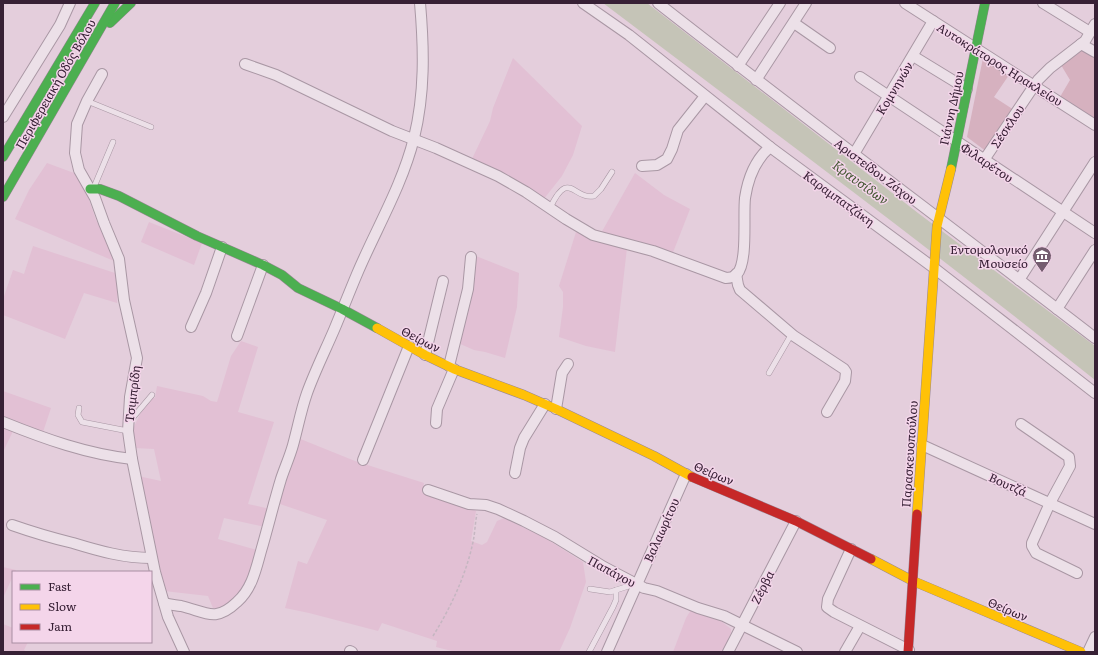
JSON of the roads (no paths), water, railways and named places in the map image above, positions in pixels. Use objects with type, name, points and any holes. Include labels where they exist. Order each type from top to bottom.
[{"type":"street","points":[[3,117],[60,25],[70,3]]},
{"type":"street","points":[[85,21],[86,3]]},
{"type":"street","name":"Περιφερειακή Οδός Βόλου","points":[[3,157],[95,3]]},
{"type":"street","name":"Περιφερειακή Οδός Βόλου","points":[[3,197],[115,3]]},
{"type":"street","points":[[95,40],[131,3]]},
{"type":"street","points":[[164,603],[182,606],[204,614],[219,614],[230,608],[248,590],[259,559],[280,482],[294,444],[298,420],[306,395],[342,309],[396,189],[414,139],[423,70],[423,42],[420,3]]},
{"type":"street","name":"Καραμπατζάκη","points":[[583,3],[629,35],[770,147],[934,263],[1095,393]]},
{"type":"street","name":"Αριστείδου Ζάχου","points":[[658,3],[854,154],[938,222],[1057,308],[1095,338]]},
{"type":"street","points":[[738,66],[780,3]]},
{"type":"street","points":[[756,80],[806,3]]},
{"type":"street","name":"Αυτοκράτορος Ηρακλείου","points":[[906,3],[1095,124]]},
{"type":"street","name":"Γιάννη Δήμου","points":[[934,263],[938,222],[957,142],[985,3]]},
{"type":"street","points":[[1043,3],[1092,28]]},
{"type":"street","name":"Κομνηνών","points":[[854,154],[933,21]]},
{"type":"street","points":[[794,23],[830,48]]},
{"type":"street","name":"Σέσκλου","points":[[984,160],[1034,86],[1046,72],[1085,41],[1092,28]]},
{"type":"street","points":[[1082,44],[1095,52]]},
{"type":"street","points":[[912,56],[967,89]]},
{"type":"street","points":[[244,64],[276,75],[392,131],[436,148],[512,184],[593,235],[653,252],[719,277],[730,278],[736,274],[741,267],[744,248],[744,204],[750,174],[760,157],[770,147]]},
{"type":"street","name":"Τσιμπρίδη","points":[[102,74],[87,101],[77,124],[75,147],[79,170],[92,188],[119,259],[122,289],[136,354],[136,363],[130,397],[128,427],[132,459],[151,558],[168,617],[184,652]]},
{"type":"street","name":"Φιλαρέτου","points":[[860,77],[1095,233]]},
{"type":"street","points":[[642,166],[657,166],[667,159],[678,130],[705,96]]},
{"type":"street","points":[[1019,280],[1095,162]]},
{"type":"street","name":"Θείρων","points":[[92,188],[100,188],[119,196],[174,225],[263,265],[282,275],[298,288],[342,309],[425,355],[451,367],[545,404],[654,456],[686,474],[796,521],[913,581],[1081,652]]},
{"type":"street","points":[[191,327],[206,293],[222,247]]},
{"type":"street","points":[[1057,308],[1095,250]]},
{"type":"street","points":[[436,423],[437,409],[451,367],[468,289],[471,257]]},
{"type":"street","name":"Παρασκευοπούλου","points":[[908,651],[934,263]]},
{"type":"street","points":[[237,336],[263,265]]},
{"type":"street","points":[[736,274],[740,290],[791,334],[817,353],[844,369],[846,372],[845,381],[827,412]]},
{"type":"street","points":[[425,355],[443,280]]},
{"type":"street","points":[[363,460],[409,346]]},
{"type":"street","points":[[556,409],[562,373],[568,364]]},
{"type":"street","points":[[515,473],[520,448],[524,438],[545,404]]},
{"type":"street","points":[[3,422],[46,439],[80,450],[107,456],[132,459]]},
{"type":"street","points":[[1021,424],[1069,457],[1070,466],[1050,503],[1032,546],[1036,554],[1077,573]]},
{"type":"street","name":"Βουτζά","points":[[922,446],[1095,524]]},
{"type":"street","name":"Βαλαωρίτου","points":[[607,652],[686,474]]},
{"type":"street","name":"Παπάγου","points":[[428,490],[469,504],[486,505],[498,509],[555,537],[604,567],[636,584],[698,608],[724,616],[797,652]]},
{"type":"street","name":"Ζέρβα","points":[[728,652],[796,521]]},
{"type":"street","points":[[12,525],[116,555],[151,558]]},
{"type":"street","points":[[852,549],[828,599],[827,607],[830,610],[908,651]]},
{"type":"street","points":[[845,652],[860,626]]},
{"type":"street","points":[[1088,652],[1095,637]]},
{"type":"lane","points":[[87,101],[151,127]]},
{"type":"lane","points":[[92,188],[112,142]]},
{"type":"lane","points":[[550,208],[555,198],[568,187],[587,197],[594,196],[601,189],[612,172]]},
{"type":"lane","points":[[769,373],[791,334]]},
{"type":"lane","points":[[79,408],[78,415],[82,422],[128,427],[152,395]]},
{"type":"lane","points":[[590,589],[605,592],[636,584]]},
{"type":"lane","points":[[589,652],[613,607],[616,600],[616,590]]},
{"type":"water","name":"Κραυσίδων","points":[[603,3],[647,3],[918,213],[1095,346],[1095,380],[912,237]]},
{"type":"place","name":"Εντομολογικό Mουσείο","points":[[1042,273]]}]
